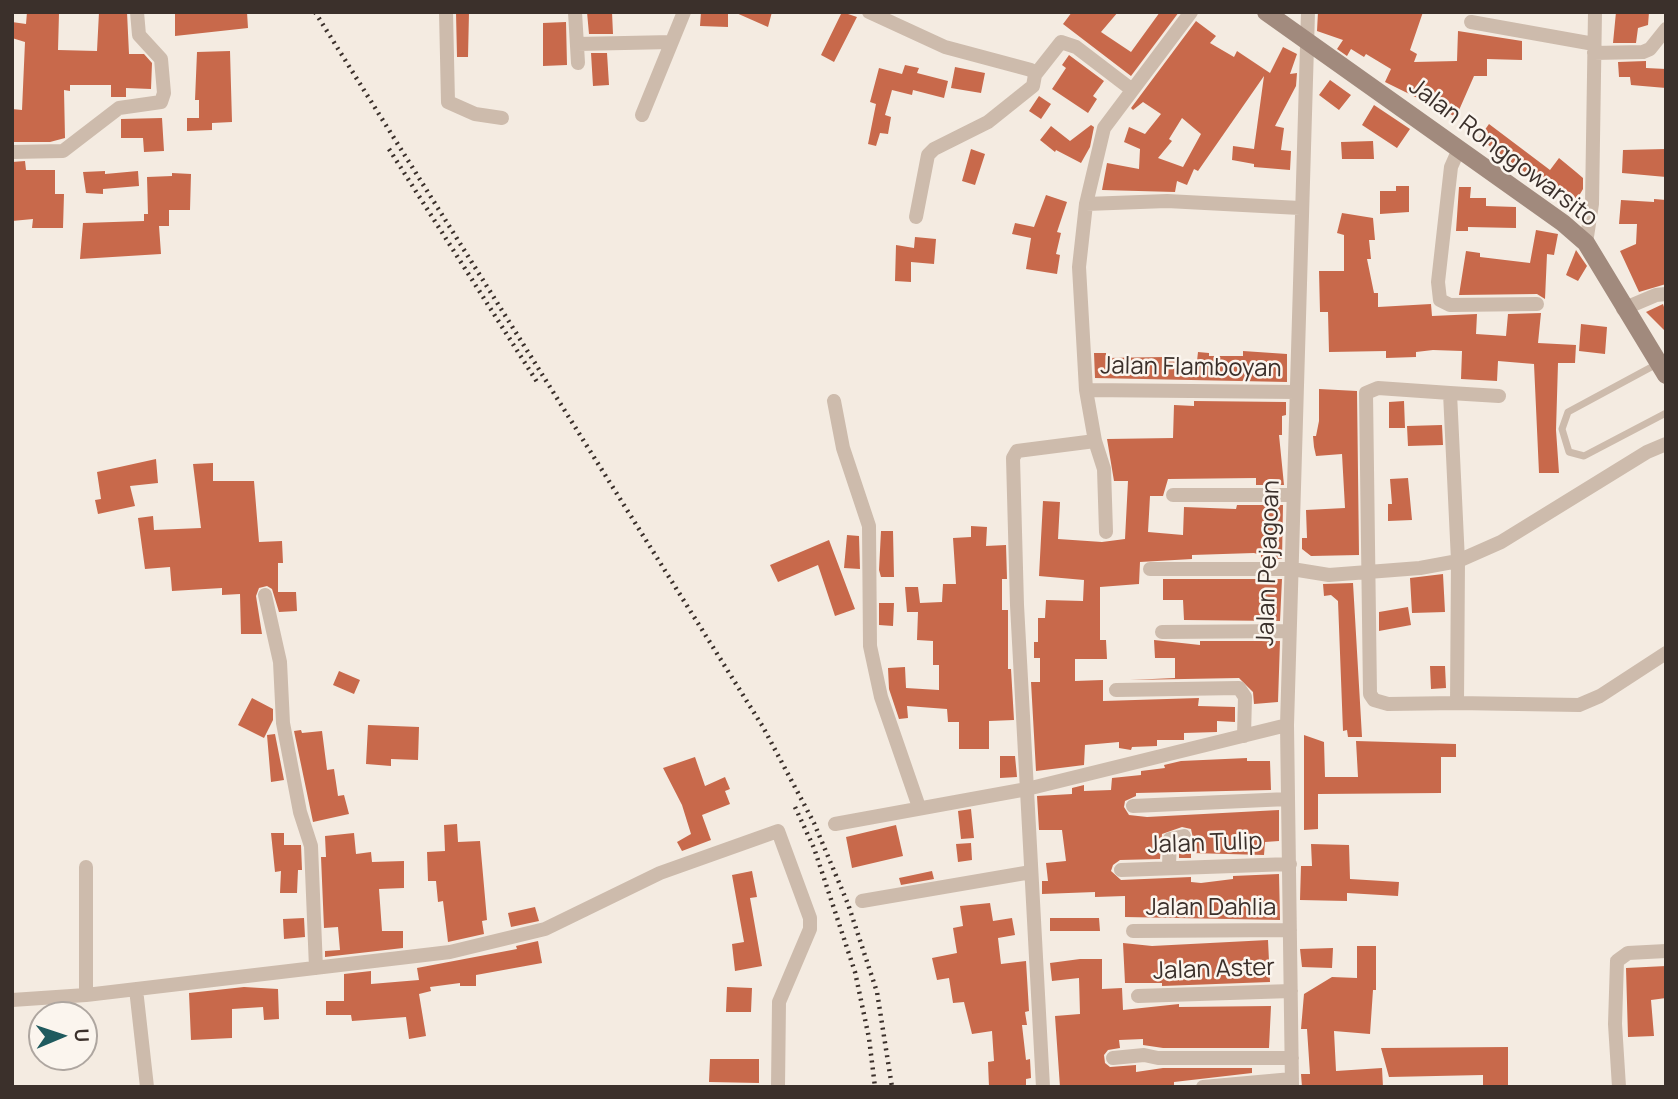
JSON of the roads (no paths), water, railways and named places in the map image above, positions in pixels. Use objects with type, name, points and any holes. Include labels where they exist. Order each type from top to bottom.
[{"type":"main road","name":"Jalan Ronggowarsito","points":[[1266,12],[1587,243],[1623,309],[1662,370]]},
{"type":"street","points":[[12,152],[63,151],[119,108],[161,102],[164,93],[161,59],[139,35],[136,12]]},
{"type":"street","points":[[446,12],[447,102],[475,114],[502,118]]},
{"type":"street","points":[[575,12],[578,63]]},
{"type":"street","points":[[642,115],[684,12]]},
{"type":"street","points":[[869,12],[945,47],[1031,70],[1035,75]]},
{"type":"street","points":[[1106,532],[1104,469],[1095,441],[1086,390],[1079,267],[1086,204],[1104,128],[1191,12]]},
{"type":"street","name":"Jalan Pejagoan","points":[[1292,1083],[1287,725],[1300,208],[1308,12]]},
{"type":"street","points":[[1587,243],[1592,204],[1595,12]]},
{"type":"street","points":[[1471,22],[1594,48],[1643,52],[1650,49],[1666,29]]},
{"type":"street","points":[[577,44],[672,42]]},
{"type":"street","points":[[916,217],[928,155],[934,149],[988,121],[1033,86],[1035,75],[1061,42],[1076,47],[1131,89]]},
{"type":"street","points":[[1459,149],[1451,167],[1437,282],[1440,300],[1450,305],[1537,303]]},
{"type":"street","points":[[1086,204],[1167,201],[1300,208]]},
{"type":"street","points":[[1623,309],[1656,295],[1666,294]]},
{"type":"street","points":[[1499,396],[1378,388],[1366,393],[1370,694],[1374,699],[1388,704],[1579,705],[1600,696],[1666,653]]},
{"type":"street","name":"Jalan Flamboyan","points":[[1086,390],[1296,393]]},
{"type":"street","points":[[1450,393],[1458,561],[1457,704]]},
{"type":"street","points":[[834,401],[843,448],[869,526],[870,646],[881,697],[919,807]]},
{"type":"street","points":[[1043,1087],[1013,458],[1017,451],[1095,441]]},
{"type":"street","points":[[1150,569],[1292,569],[1313,574],[1367,573],[1458,561],[1501,542],[1647,452],[1666,444]]},
{"type":"street","points":[[1172,495],[1293,495]]},
{"type":"street","points":[[265,595],[280,662],[285,736],[300,812],[311,846],[316,968]]},
{"type":"street","points":[[1162,632],[1289,631]]},
{"type":"street","points":[[1116,690],[1239,688],[1245,697],[1244,736]]},
{"type":"street","points":[[835,824],[1027,789],[1287,725]]},
{"type":"street","points":[[1133,806],[1288,799]]},
{"type":"street","points":[[12,1000],[86,995],[450,952],[545,929],[660,873],[778,831],[810,918],[810,929],[779,1002],[778,1087]]},
{"type":"street","points":[[1169,866],[1170,839],[1184,836]]},
{"type":"street","name":"Jalan Tulip","points":[[1121,870],[1169,866],[1290,864]]},
{"type":"street","points":[[86,867],[86,995]]},
{"type":"street","points":[[862,901],[1031,872]]},
{"type":"street","name":"Jalan Dahlia","points":[[1133,931],[1290,930]]},
{"type":"street","points":[[1619,1087],[1615,1024],[1618,961],[1628,953],[1666,951]]},
{"type":"street","points":[[136,989],[147,1087]]},
{"type":"street","name":"Jalan Aster","points":[[1138,996],[1291,990]]},
{"type":"street","points":[[1113,1058],[1144,1055],[1158,1058],[1292,1058]]},
{"type":"street","points":[[1203,1087],[1292,1083]]},
{"type":"lane","points":[[1662,370],[1568,412],[1562,429],[1569,452],[1584,456],[1666,413]]},
{"type":"railway","points":[[315,12],[763,727],[814,823],[848,904],[877,992],[892,1087]]},
{"type":"railway","points":[[389,149],[539,385]]},
{"type":"railway","points":[[795,807],[814,848],[855,972],[869,1038],[875,1087]]}]
